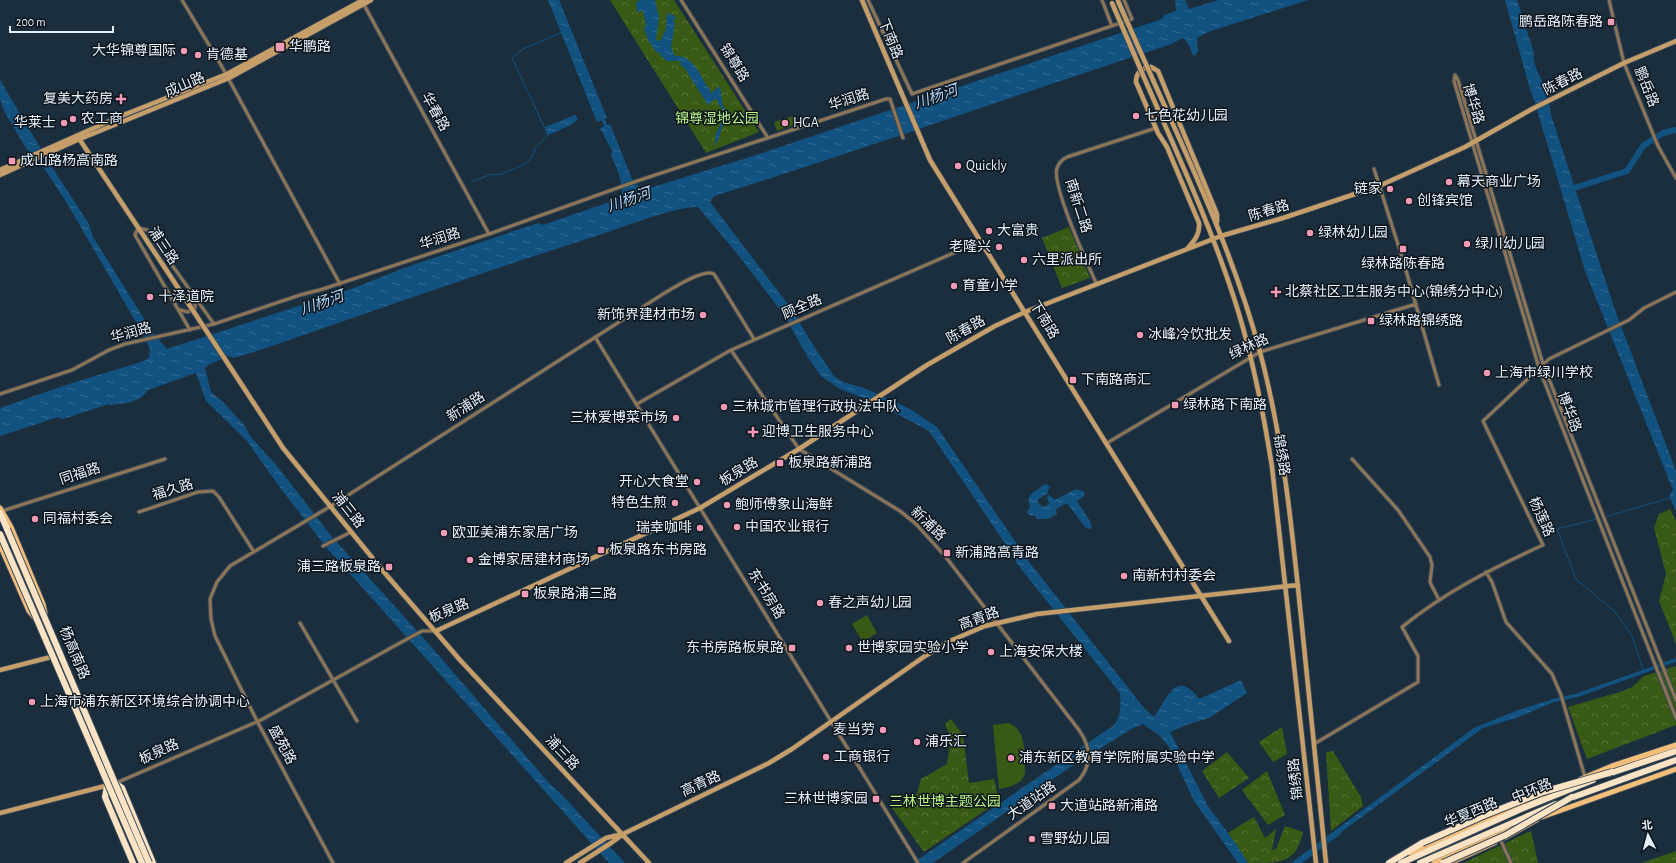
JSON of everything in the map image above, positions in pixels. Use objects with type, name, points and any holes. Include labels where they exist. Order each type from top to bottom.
[{"type":"highway","name":"杨高南路","points":[[1,511],[150,863]]},
{"type":"highway","name":"杨高南路","points":[[0,534],[141,863]]},
{"type":"highway","name":"中环路","points":[[1401,863],[1521,809],[1612,772],[1676,751]]},
{"type":"highway","name":"中环路","points":[[1420,863],[1572,797],[1676,760]]},
{"type":"highway","points":[[1389,863],[1422,843],[1483,816],[1543,792],[1612,772]]},
{"type":"highway","points":[[133,863],[105,797],[111,785],[122,788],[150,863]]},
{"type":"highway","points":[[1443,863],[1506,834],[1572,797]]},
{"type":"main road","name":"成山路","points":[[0,175],[78,138],[228,76],[362,1],[372,0]]},
{"type":"main road","name":"下南路","points":[[862,0],[923,146],[1229,641]]},
{"type":"main road","name":"锦绣路","points":[[1118,0],[1217,226],[1244,298],[1260,352],[1274,412],[1283,467],[1298,585],[1326,863]]},
{"type":"main road","name":"锦绣路","points":[[1111,2],[1213,240],[1234,299],[1250,356],[1272,466],[1316,863]]},
{"type":"main road","name":"陈春路","points":[[869,402],[967,342],[1025,312],[1221,236],[1283,218],[1379,186],[1475,142],[1532,109],[1551,101],[1624,63],[1676,41]]},
{"type":"main road","name":"锦绣路","points":[[1187,250],[1198,235],[1200,229],[1199,223],[1167,147],[1156,128],[1136,82],[1136,76],[1146,67],[1151,67],[1158,71],[1217,214],[1217,226]]},
{"type":"main road","name":"浦三路","points":[[78,138],[283,448],[460,660],[649,863]]},
{"type":"main road","name":"成山路","points":[[0,170],[29,160]]},
{"type":"main road","name":"板泉路","points":[[436,631],[700,508],[799,448],[869,402]]},
{"type":"main road","name":"杨高南路","points":[[1,511],[43,604],[44,612],[141,863]]},
{"type":"main road","name":"杨高南路","points":[[0,545],[91,749],[126,809],[150,863]]},
{"type":"main road","name":"高青路","points":[[580,863],[623,834],[769,763],[832,722],[938,648],[967,633],[996,623],[1051,612],[1298,585]]},
{"type":"main road","points":[[0,670],[51,657]]},
{"type":"main road","name":"华夏西路","points":[[1389,863],[1585,777],[1612,766],[1676,745]]},
{"type":"main road","points":[[1434,863],[1544,816],[1676,769]]},
{"type":"main road","name":"板泉路","points":[[0,813],[111,785]]},
{"type":"main road","points":[[1451,863],[1519,832],[1544,816]]},
{"type":"main road","name":"高青路","points":[[566,863],[606,838],[623,834]]},
{"type":"street","points":[[182,0],[228,76],[340,284]]},
{"type":"street","name":"锦尊路","points":[[680,0],[768,138]]},
{"type":"street","name":"下南路","points":[[868,0],[912,94],[1112,26]]},
{"type":"street","points":[[1102,0],[1112,26],[1132,19],[1124,0]]},
{"type":"street","name":"鹏岳路","points":[[1609,0],[1624,63],[1658,146],[1676,178]]},
{"type":"street","name":"华春路","points":[[362,1],[489,234]]},
{"type":"street","name":"博华路","points":[[1676,700],[1543,364],[1475,142],[1454,81],[1455,75],[1458,80],[1475,142],[1540,368],[1676,718]]},
{"type":"street","name":"华润路","points":[[0,394],[72,370],[109,350],[214,324],[296,296],[340,284],[489,234],[637,181],[886,99],[890,99],[903,138]]},
{"type":"street","name":"南新二路","points":[[1097,285],[1065,209],[1056,175],[1057,167],[1062,160],[1068,157],[1156,128]]},
{"type":"street","points":[[1374,170],[1416,304],[1439,385]]},
{"type":"street","points":[[190,330],[135,234],[138,228],[147,230],[214,324]]},
{"type":"street","name":"顾全路","points":[[636,404],[730,350],[981,241]]},
{"type":"street","name":"新浦路","points":[[214,636],[210,599],[217,582],[230,566],[316,515],[669,291],[707,272],[714,274],[754,339]]},
{"type":"street","name":"杨莲路","points":[[1314,744],[1418,682],[1418,656],[1402,627],[1439,600],[1486,572],[1543,545],[1483,421],[1543,364],[1632,318],[1644,308],[1676,292]]},
{"type":"street","points":[[178,309],[188,312],[196,305],[195,298]]},
{"type":"street","name":"绿林路","points":[[1107,443],[1250,356],[1416,304]]},
{"type":"street","name":"东书房路","points":[[595,337],[918,863]]},
{"type":"street","name":"新浦路","points":[[730,350],[799,448],[900,511],[916,524],[945,556],[1086,742]]},
{"type":"street","name":"同福路","points":[[1,511],[164,459]]},
{"type":"street","points":[[1352,459],[1398,510],[1430,557],[1432,565],[1430,582],[1439,600]]},
{"type":"street","name":"福久路","points":[[139,512],[198,492],[213,491],[219,497],[254,552]]},
{"type":"street","points":[[323,546],[352,532]]},
{"type":"street","points":[[1486,572],[1492,582],[1506,622],[1546,666],[1561,696],[1585,777]]},
{"type":"street","points":[[300,623],[357,721]]},
{"type":"street","name":"板泉路","points":[[111,785],[258,721],[422,631],[436,631]]},
{"type":"street","name":"盛苑路","points":[[214,636],[333,863]]},
{"type":"street","name":"大道站路","points":[[963,863],[1075,784],[1085,773],[1089,757],[1086,742]]},
{"type":"street","points":[[1501,841],[1510,863]]},
{"type":"green space","name":"锦尊湿地公园","points":[[610,0],[674,0],[759,132],[706,153]]},
{"type":"green space","name":"HGA","points":[[793,116],[795,125],[777,131],[774,122]]},
{"type":"green space","points":[[1069,227],[1090,278],[1062,288],[1042,238]]},
{"type":"green space","points":[[1670,509],[1676,521],[1676,644],[1659,601],[1666,574],[1654,528],[1659,514]]},
{"type":"green space","points":[[867,615],[877,633],[863,642],[852,624]]},
{"type":"green space","points":[[1676,666],[1676,725],[1587,759],[1568,707],[1623,691],[1632,687],[1644,676]]},
{"type":"green space","name":"三林世博主题公园","points":[[951,719],[963,735],[969,783],[994,779],[999,801],[924,852],[892,808],[917,794],[921,779],[947,764],[951,739],[945,724]]},
{"type":"green space","points":[[1008,723],[1019,731],[1022,737],[1024,744],[1025,773],[1018,783],[999,789],[993,725]]},
{"type":"green space","points":[[1282,727],[1287,754],[1273,762],[1259,742]]},
{"type":"green space","points":[[1333,751],[1361,797],[1363,806],[1331,831],[1326,752]]},
{"type":"green space","points":[[1227,752],[1249,778],[1219,798],[1202,771]]},
{"type":"green space","points":[[1267,771],[1285,815],[1268,825],[1242,790]]},
{"type":"green space","points":[[1254,817],[1265,838],[1276,829],[1272,850],[1276,849],[1285,826],[1303,832],[1296,850],[1286,859],[1270,863],[1248,863],[1228,833]]},
{"type":"green space","points":[[1531,831],[1538,863],[1463,863]]},
{"type":"green space","points":[[1676,851],[1676,863],[1642,863]]},
{"type":"water","points":[[548,0],[559,0],[607,118],[597,122]]},
{"type":"water","points":[[640,0],[655,0],[659,18],[656,39],[658,41],[661,40],[666,29],[667,12],[671,18],[670,12],[677,19],[674,19],[673,22],[675,23],[671,48],[675,56],[687,59],[691,62],[699,72],[708,88],[710,87],[710,94],[720,86],[723,107],[730,112],[725,116],[719,138],[714,147],[716,134],[722,121],[720,115],[725,113],[719,105],[717,99],[713,100],[708,105],[684,67],[681,66],[680,61],[667,61],[660,55],[661,53],[656,52],[648,40],[644,28],[646,25],[643,11],[637,12],[636,3]]},
{"type":"water","name":"川杨河","points":[[1175,0],[1185,0],[1189,9],[1219,0],[1308,0],[1208,32],[1197,38],[1198,51],[1194,57],[1187,42],[1183,38],[1169,45],[714,196],[710,202],[793,311],[809,339],[834,376],[843,382],[864,388],[910,409],[937,427],[1030,563],[1144,708],[1154,717],[1167,696],[1178,686],[1184,686],[1191,690],[1199,699],[1241,680],[1247,693],[1209,718],[1170,732],[1208,806],[1248,863],[1238,863],[1194,801],[1169,747],[1160,736],[1143,724],[1133,728],[1072,766],[933,863],[913,863],[1114,725],[1119,714],[1120,693],[1018,565],[929,431],[877,403],[840,389],[821,376],[807,356],[785,316],[739,256],[698,207],[677,210],[648,218],[254,352],[233,358],[229,356],[210,364],[205,368],[211,392],[223,402],[245,426],[250,436],[277,466],[333,538],[427,642],[549,783],[625,863],[609,863],[326,547],[281,489],[247,441],[206,401],[196,373],[148,390],[141,398],[132,402],[109,404],[63,419],[58,417],[0,436],[0,408],[72,383],[141,362],[149,358],[150,349],[144,336],[68,205],[44,168],[26,148],[4,111],[0,100],[0,80],[50,164],[89,224],[93,237],[153,333],[167,349],[354,288],[404,268],[538,223],[543,225],[621,198],[621,182],[611,155],[612,151],[600,128],[610,124],[632,179],[639,187],[653,187],[750,157],[1162,19],[1164,15],[1176,11]]},
{"type":"water","points":[[1505,0],[1517,0],[1534,53],[1534,62],[1546,89],[1551,115],[1616,313],[1676,471],[1676,511],[1669,496],[1673,490],[1585,271],[1530,89]]},
{"type":"water","points":[[575,115],[578,119],[571,125],[548,135],[545,127]]},
{"type":"water","points":[[1045,484],[1050,486],[1047,494],[1038,499],[1039,504],[1043,507],[1049,504],[1047,497],[1049,495],[1055,500],[1076,489],[1085,492],[1084,496],[1077,501],[1090,521],[1092,528],[1089,529],[1085,527],[1067,503],[1056,509],[1057,514],[1048,519],[1037,519],[1035,515],[1030,516],[1027,512],[1030,507],[1028,500],[1031,494]]},
{"type":"water","points":[[1560,697],[1561,699],[1519,717],[1483,728],[1299,863],[1291,863],[1474,728],[1518,710]]},
{"type":"waterway","points":[[471,182],[489,175],[502,174],[525,164],[531,159],[536,147],[548,135],[512,58],[523,49],[563,32]]},
{"type":"waterway","points":[[602,116],[607,129]]},
{"type":"waterway","points":[[1568,190],[1627,171],[1643,146],[1663,133],[1676,130]]},
{"type":"waterway","points":[[1605,517],[1670,498]]},
{"type":"waterway","points":[[1597,519],[1557,529],[1576,579],[1615,612],[1632,636],[1644,672]]},
{"type":"waterway","points":[[1556,700],[1578,695],[1676,660]]},
{"type":"waterway","points":[[1299,863],[1339,833]]},
{"type":"place","name":"鹏岳路陈春路","points":[[1611,22]]},
{"type":"place","name":"华鹏路","points":[[280,47]]},
{"type":"place","name":"大华锦尊国际","points":[[184,51]]},
{"type":"place","name":"肯德基","points":[[198,55]]},
{"type":"place","name":"复美大药房","points":[[121,99]]},
{"type":"place","name":"七色花幼儿园","points":[[1136,116]]},
{"type":"place","name":"农工商","points":[[73,119]]},
{"type":"place","name":"华莱士","points":[[64,123]]},
{"type":"place","name":"HGA","points":[[785,123]]},
{"type":"place","name":"成山路杨高南路","points":[[12,161]]},
{"type":"place","name":"Quickly","points":[[958,166]]},
{"type":"place","name":"幕天商业广场","points":[[1449,182]]},
{"type":"place","name":"链家","points":[[1390,189]]},
{"type":"place","name":"创锋宾馆","points":[[1409,201]]},
{"type":"place","name":"大富贵","points":[[989,231]]},
{"type":"place","name":"绿林幼儿园","points":[[1310,233]]},
{"type":"place","name":"绿川幼儿园","points":[[1467,244]]},
{"type":"place","name":"老隆兴","points":[[999,247]]},
{"type":"place","name":"绿林路陈春路","points":[[1403,249]]},
{"type":"place","name":"六里派出所","points":[[1024,260]]},
{"type":"place","name":"育童小学","points":[[954,286]]},
{"type":"place","name":"北蔡社区卫生服务中心(锦绣分中心)","points":[[1276,292]]},
{"type":"place","name":"十泽道院","points":[[150,297]]},
{"type":"place","name":"新饰界建材市场","points":[[703,315]]},
{"type":"place","name":"绿林路锦绣路","points":[[1371,321]]},
{"type":"place","name":"冰峰冷饮批发","points":[[1140,335]]},
{"type":"place","name":"上海市绿川学校","points":[[1487,373]]},
{"type":"place","name":"下南路商汇","points":[[1073,380]]},
{"type":"place","name":"绿林路下南路","points":[[1175,405]]},
{"type":"place","name":"三林城市管理行政执法中队","points":[[724,407]]},
{"type":"place","name":"三林爱博菜市场","points":[[676,418]]},
{"type":"place","name":"迎博卫生服务中心","points":[[753,432]]},
{"type":"place","name":"板泉路新浦路","points":[[780,463]]},
{"type":"place","name":"开心大食堂","points":[[697,482]]},
{"type":"place","name":"特色生煎","points":[[675,503]]},
{"type":"place","name":"鲍师傅象山海鲜","points":[[727,505]]},
{"type":"place","name":"同福村委会","points":[[35,519]]},
{"type":"place","name":"中国农业银行","points":[[737,527]]},
{"type":"place","name":"瑞幸咖啡","points":[[700,528]]},
{"type":"place","name":"欧亚美浦东家居广场","points":[[444,533]]},
{"type":"place","name":"板泉路东书房路","points":[[601,550]]},
{"type":"place","name":"新浦路高青路","points":[[947,553]]},
{"type":"place","name":"金博家居建材商场","points":[[470,560]]},
{"type":"place","name":"浦三路板泉路","points":[[389,567]]},
{"type":"place","name":"南新村村委会","points":[[1124,576]]},
{"type":"place","name":"板泉路浦三路","points":[[525,594]]},
{"type":"place","name":"春之声幼儿园","points":[[820,603]]},
{"type":"place","name":"东书房路板泉路","points":[[792,648]]},
{"type":"place","name":"世博家园实验小学","points":[[849,648]]},
{"type":"place","name":"上海安保大楼","points":[[991,652]]},
{"type":"place","name":"上海市浦东新区环境综合协调中心","points":[[32,702]]},
{"type":"place","name":"麦当劳","points":[[883,730]]},
{"type":"place","name":"浦乐汇","points":[[917,742]]},
{"type":"place","name":"工商银行","points":[[826,757]]},
{"type":"place","name":"浦东新区教育学院附属实验中学","points":[[1011,758]]},
{"type":"place","name":"三林世博家园","points":[[876,799]]},
{"type":"place","name":"大道站路新浦路","points":[[1052,806]]},
{"type":"place","name":"雪野幼儿园","points":[[1032,839]]}]
